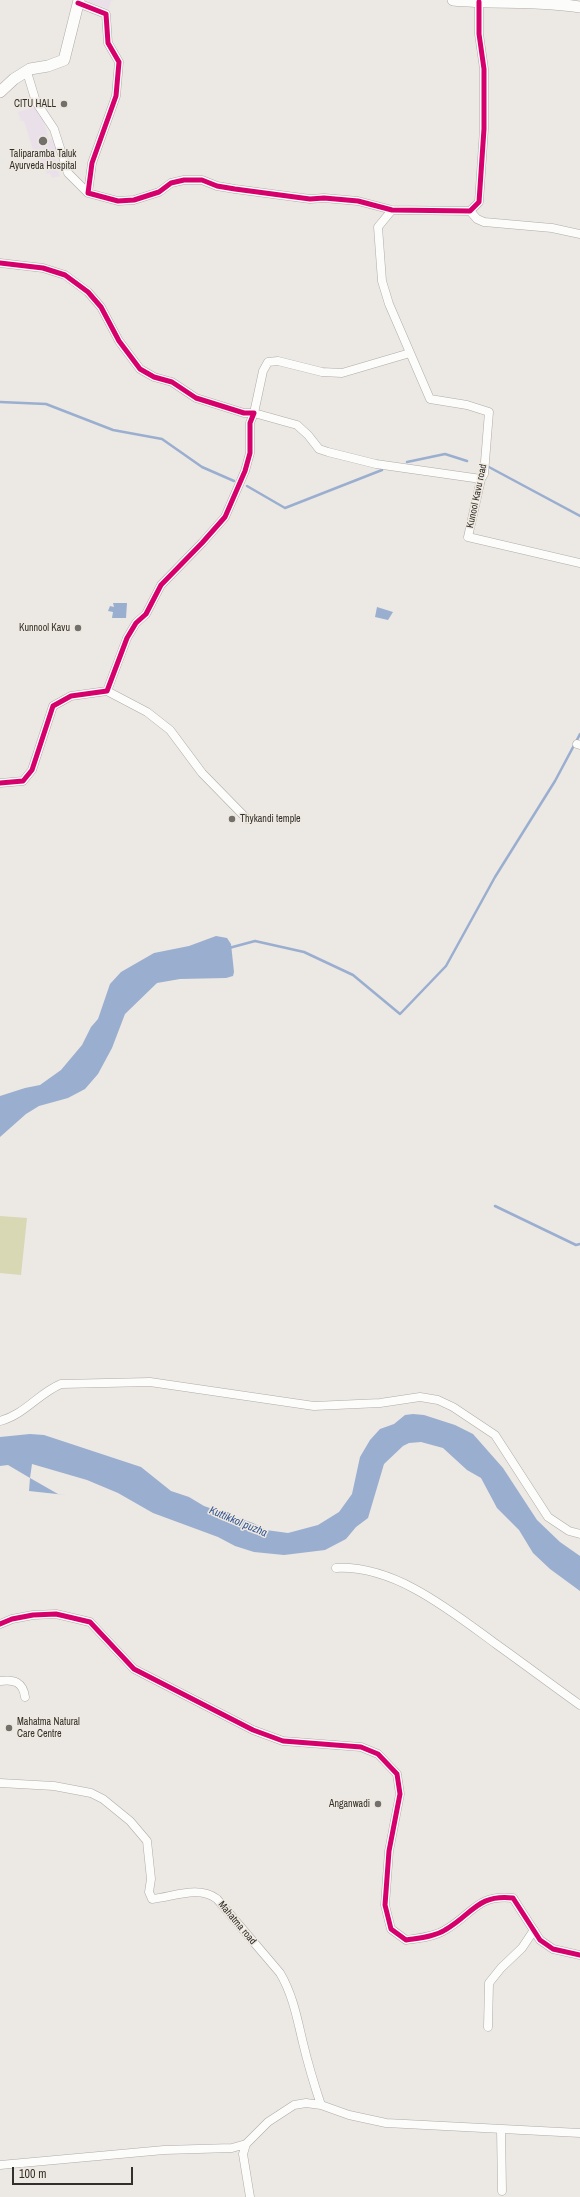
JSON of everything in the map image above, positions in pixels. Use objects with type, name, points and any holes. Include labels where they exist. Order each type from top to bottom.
[{"type":"main road","points":[[453,0],[479,2],[558,2],[580,7]]},
{"type":"main road","points":[[0,92],[14,79],[27,72],[30,68],[48,66],[64,60],[79,2]]},
{"type":"street","points":[[79,2],[106,14],[108,43],[119,62],[116,96],[92,163],[88,193]]},
{"type":"street","points":[[27,72],[36,102],[54,130],[68,173],[88,193],[118,201],[134,200],[159,192],[171,183],[184,180],[202,180],[217,186],[235,189],[310,199],[324,198],[358,201],[392,210],[470,211],[479,202],[484,129],[484,69],[479,34],[479,2]]},
{"type":"street","name":"Kunool Kavu road","points":[[392,210],[378,227],[382,281],[389,304],[430,400],[467,405],[489,412],[484,474],[481,479],[468,537],[580,563]]},
{"type":"street","points":[[470,211],[477,219],[484,222],[541,226],[580,234]]},
{"type":"street","points":[[0,263],[43,268],[65,275],[88,292],[101,307],[119,341],[140,369],[154,377],[172,382],[196,398],[244,413],[254,413],[297,425],[308,435],[319,449],[328,452],[376,464],[481,479]]},
{"type":"street","points":[[108,691],[113,682],[127,638],[136,623],[146,614],[161,585],[225,517],[245,471],[250,453],[250,423],[254,413],[263,371],[268,362],[278,360],[322,372],[342,373],[410,352]]},
{"type":"street","points":[[0,783],[23,781],[32,770],[53,706],[71,696],[108,691],[147,712],[170,730],[202,773],[247,819]]},
{"type":"street","points":[[0,1421],[20,1413],[50,1388],[61,1384],[156,1383],[314,1406],[373,1404],[420,1397],[438,1400],[453,1407],[495,1435],[548,1517],[569,1531],[580,1534]]},
{"type":"street","points":[[336,1568],[379,1573],[437,1601],[580,1705]]},
{"type":"street","points":[[0,1624],[12,1619],[48,1614],[75,1617],[90,1622],[134,1669],[253,1730],[283,1741],[361,1747],[378,1754],[397,1774],[400,1794],[389,1851],[385,1905],[391,1928],[406,1940],[444,1931],[478,1904],[498,1896],[514,1898],[540,1940],[553,1949],[580,1955]]},
{"type":"street","points":[[0,1681],[10,1680],[20,1683],[24,1689],[25,1697]]},
{"type":"street","name":"Mahatma road","points":[[0,1783],[54,1786],[91,1793],[103,1799],[130,1821],[147,1841],[151,1879],[149,1892],[152,1899],[194,1892],[210,1894],[217,1899],[280,1973],[288,1986],[295,2004],[311,2074],[321,2105]]},
{"type":"street","points":[[488,2027],[489,1982],[522,1948],[534,1930]]},
{"type":"street","points":[[250,2197],[243,2154],[246,2144],[268,2122],[294,2105],[306,2103],[321,2105],[349,2115],[386,2123],[580,2132]]},
{"type":"street","points":[[501,2129],[502,2191]]},
{"type":"street","points":[[0,2164],[164,2150],[232,2148],[246,2144]]},
{"type":"shaded area","points":[[89,0],[114,0],[111,1],[109,9],[89,2]]},
{"type":"shaded area","name":"Taliparamba Taluk Ayurveda Hospital","points":[[36,107],[39,116],[42,116],[49,140],[54,138],[58,152],[54,153],[60,176],[52,178],[50,173],[47,174],[43,162],[40,163],[39,158],[36,159],[24,121],[21,121],[18,112]]},
{"type":"green space","points":[[0,1216],[27,1218],[21,1275],[0,1273]]},
{"type":"water","points":[[113,603],[127,603],[126,618],[112,618],[113,612],[108,611],[110,606],[114,607]]},
{"type":"water","points":[[377,607],[393,612],[388,620],[375,617]]},
{"type":"water","points":[[216,936],[227,938],[231,944],[234,972],[233,976],[226,978],[180,979],[157,983],[125,1014],[112,1048],[98,1074],[85,1089],[68,1098],[39,1106],[26,1114],[0,1137],[0,1096],[40,1085],[61,1070],[82,1045],[91,1027],[98,1019],[110,984],[121,972],[154,953],[189,946]]},
{"type":"water","name":"Kuttikkol puzha","points":[[405,1415],[424,1415],[455,1425],[473,1434],[503,1468],[537,1520],[560,1542],[580,1556],[580,1591],[550,1569],[533,1553],[519,1530],[497,1508],[481,1478],[467,1470],[443,1448],[421,1442],[409,1443],[403,1446],[384,1464],[368,1518],[356,1527],[346,1539],[325,1550],[284,1555],[254,1552],[235,1546],[218,1537],[153,1513],[118,1493],[87,1480],[32,1464],[30,1478],[8,1465],[0,1466],[0,1437],[30,1434],[44,1435],[141,1467],[171,1491],[189,1497],[204,1506],[253,1523],[266,1530],[288,1533],[318,1525],[339,1512],[352,1494],[360,1457],[370,1440],[380,1429],[394,1424]]},
{"type":"water","points":[[30,1478],[58,1494],[66,1495],[29,1491]]},
{"type":"waterway","points":[[0,402],[46,404],[113,430],[162,439],[202,467],[234,481]]},
{"type":"waterway","points":[[407,462],[445,454],[467,461]]},
{"type":"waterway","points":[[487,466],[580,516]]},
{"type":"waterway","points":[[247,486],[285,508],[382,470]]},
{"type":"waterway","points":[[229,948],[255,941],[304,952],[353,975],[400,1014],[446,966],[495,877],[555,781],[580,734]]},
{"type":"waterway","points":[[495,1206],[576,1245],[580,1244]]},
{"type":"cycle path","points":[[78,3],[106,14],[108,43],[119,62],[116,96],[92,163],[88,193],[118,201],[134,200],[159,192],[171,183],[184,180],[202,180],[217,186],[235,189],[310,199],[324,198],[358,201],[392,210],[470,211],[479,202],[484,129],[484,69],[479,34],[479,2]]},
{"type":"cycle path","points":[[0,263],[43,268],[65,275],[88,292],[101,307],[119,341],[140,369],[154,377],[172,382],[196,398],[244,413],[254,413],[250,423],[250,453],[245,471],[225,517],[161,585],[146,614],[136,623],[127,638],[107,691],[71,696],[53,706],[32,770],[23,781],[0,783]]},
{"type":"cycle path","points":[[0,1624],[12,1619],[33,1615],[56,1614],[90,1622],[134,1669],[253,1730],[283,1741],[361,1747],[378,1754],[397,1774],[400,1794],[389,1851],[385,1905],[391,1929],[406,1940],[431,1936],[445,1930],[483,1902],[491,1899],[513,1898],[540,1940],[553,1949],[580,1955]]},
{"type":"place","name":"CITU HALL","points":[[64,104]]},
{"type":"place","name":"Taliparamba Taluk Ayurveda Hospital","points":[[43,141]]},
{"type":"place","name":"Kunnool Kavu","points":[[78,628]]},
{"type":"place","name":"Thykandi temple","points":[[232,819]]},
{"type":"place","name":"Mahatma Natural Care Centre","points":[[9,1728]]},
{"type":"place","name":"Anganwadi","points":[[378,1804]]}]
